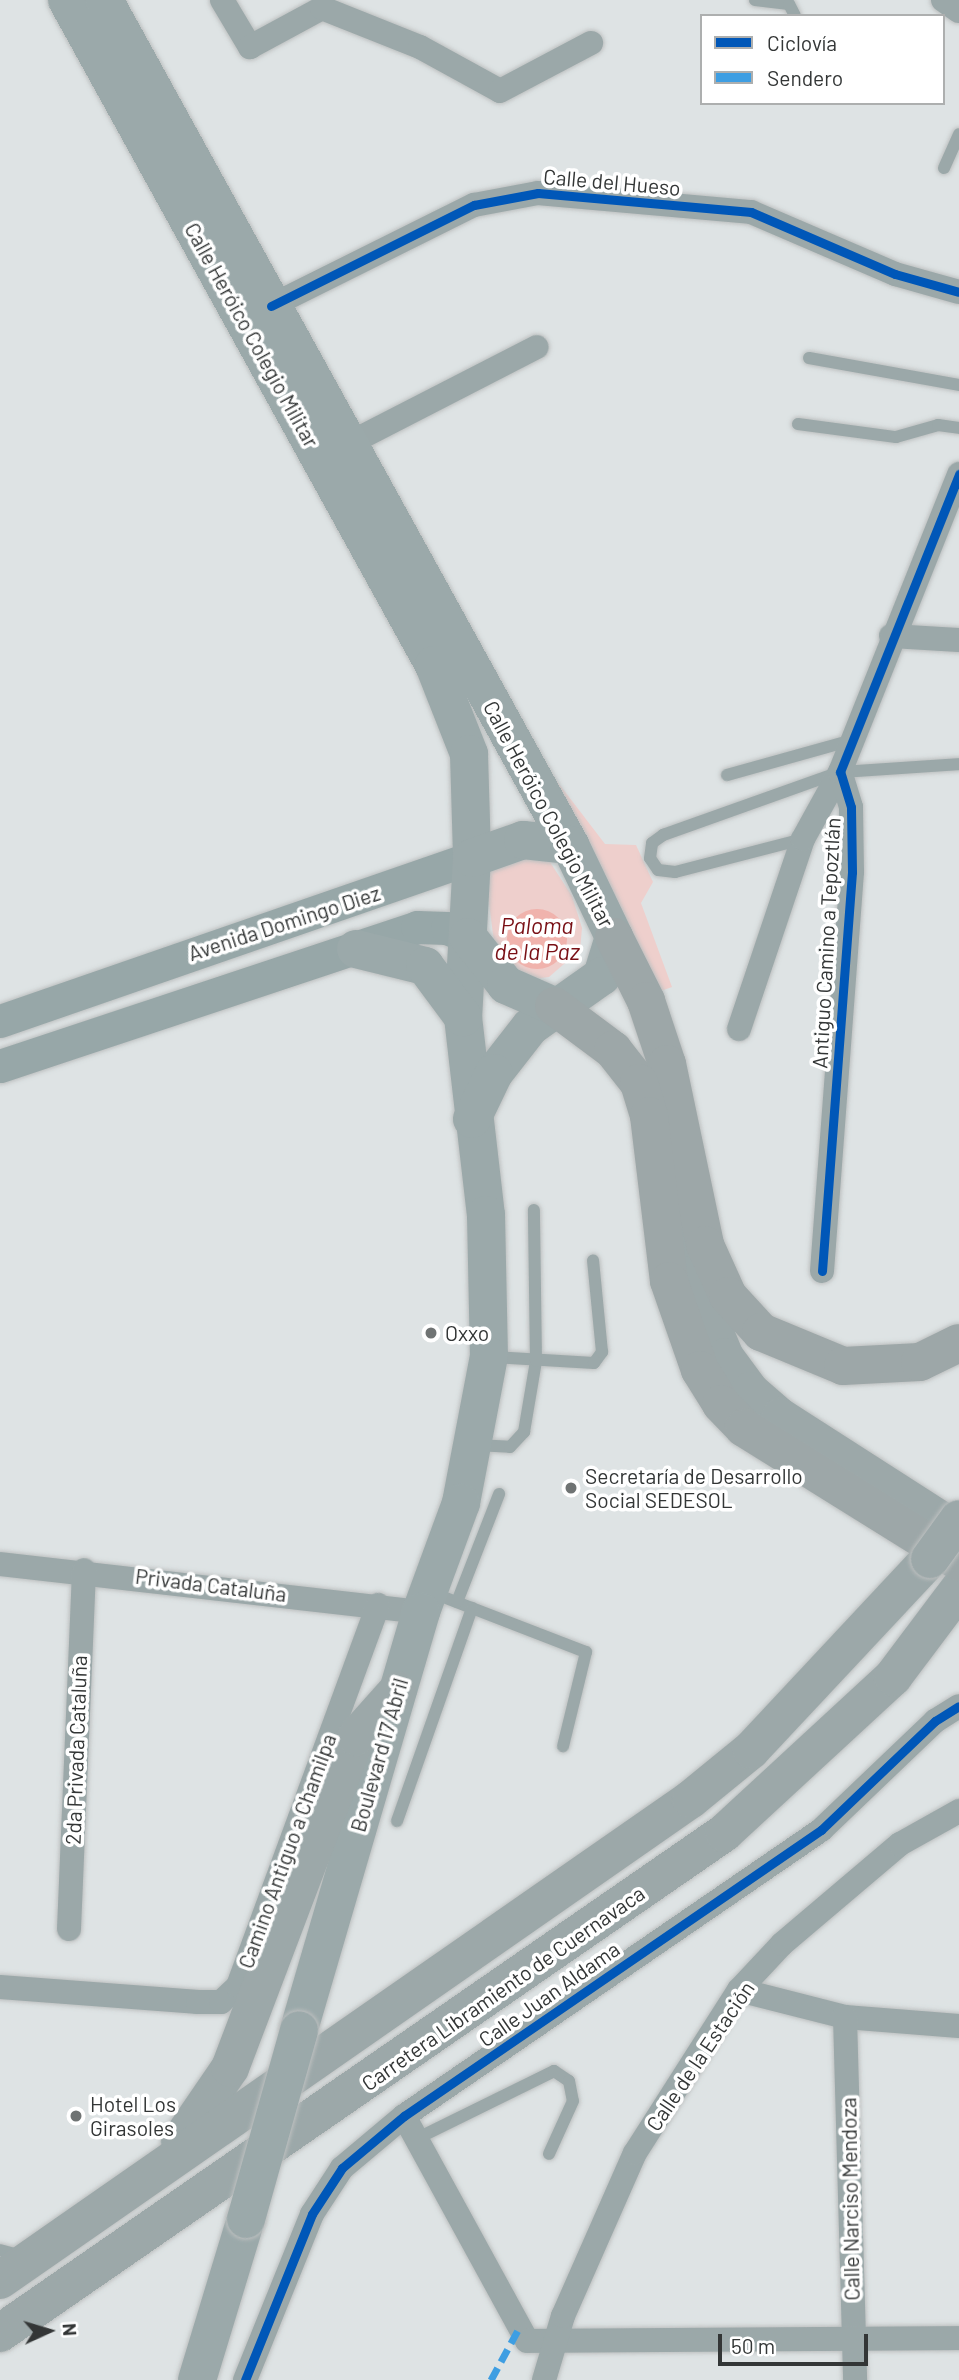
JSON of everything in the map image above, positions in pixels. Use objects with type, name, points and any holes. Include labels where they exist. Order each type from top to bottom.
[{"type":"highway","points":[[614,937],[646,1001],[667,1064],[705,1245],[723,1286],[761,1332],[814,1358],[855,1367],[920,1362],[959,1343]]},
{"type":"highway","points":[[554,1006],[612,1050],[639,1083],[649,1116],[669,1281],[700,1370],[721,1404],[744,1429],[945,1561]]},
{"type":"highway","points":[[691,1175],[691,1275],[704,1315],[738,1374],[780,1417],[959,1532]]},
{"type":"highway","name":"Carretera Libramiento de Cuernavaca","points":[[0,2280],[16,2254],[118,2201],[691,1799],[786,1715],[945,1561],[959,1519]]},
{"type":"highway","name":"Carretera Libramiento de Cuernavaca","points":[[0,2333],[723,1833],[894,1677],[959,1589]]},
{"type":"highway","points":[[118,2201],[215,2096],[356,1737],[397,1691]]},
{"type":"main road","name":"Calle Heróico Colegio Militar","points":[[67,0],[443,682],[468,754],[472,858],[468,937]]},
{"type":"main road","name":"Calle Heróico Colegio Militar","points":[[104,0],[570,845],[614,937],[603,976],[554,1006]]},
{"type":"main road","name":"Avenida Domingo Diez","points":[[0,1021],[240,935],[523,840],[570,845]]},
{"type":"main road","points":[[0,1066],[417,927],[447,928],[468,937],[506,985],[554,1006],[494,1073],[472,1121]]},
{"type":"main road","points":[[240,935],[254,980]]},
{"type":"main road","name":"Boulevard 17 Abril","points":[[197,2380],[246,2219],[397,1691],[436,1602],[461,1503],[489,1356],[486,1215],[472,1121],[463,1017],[468,937]]},
{"type":"main road","points":[[356,949],[425,966],[463,1017]]},
{"type":"street","points":[[222,0],[250,47],[322,8],[420,47],[500,91],[591,43]]},
{"type":"street","points":[[943,0],[959,11]]},
{"type":"street","name":"Calle del Hueso","points":[[271,306],[474,205],[538,193],[751,212],[895,274],[959,292]]},
{"type":"street","points":[[348,444],[537,347]]},
{"type":"street","points":[[739,1029],[803,839],[841,772],[849,741],[891,635],[958,479]]},
{"type":"street","points":[[891,635],[959,640]]},
{"type":"street","name":"Antiguo Camino a Tepoztlán","points":[[822,1271],[852,872],[851,807],[841,772]]},
{"type":"street","name":"Privada Cataluña","points":[[0,1564],[84,1570],[378,1605],[436,1602]]},
{"type":"street","name":"2da Privada Cataluña","points":[[69,1929],[84,1570]]},
{"type":"street","name":"Camino Antiguo a Chamilpa","points":[[0,1987],[221,2002],[238,1986],[378,1605]]},
{"type":"street","name":"Calle Juan Aldama","points":[[245,2380],[312,2214],[342,2168],[404,2116],[821,1830],[935,1721],[959,1706]]},
{"type":"street","name":"Calle de la Estación","points":[[544,2380],[555,2340],[635,2153],[740,1990],[782,1944],[900,1844],[959,1811]]},
{"type":"street","points":[[740,1990],[845,2017],[959,2026]]},
{"type":"street","name":"Calle Narciso Mendoza","points":[[845,2017],[855,2380]]},
{"type":"street","points":[[404,2116],[518,2330],[527,2341],[959,2338]]},
{"type":"lane","points":[[755,0],[789,4],[794,14]]},
{"type":"lane","points":[[944,168],[959,134]]},
{"type":"lane","points":[[808,358],[959,385]]},
{"type":"lane","points":[[798,424],[895,436],[938,425],[959,428]]},
{"type":"lane","points":[[727,775],[849,741]]},
{"type":"lane","points":[[803,839],[675,872],[658,870],[650,858],[652,843],[663,835],[841,772],[959,764]]},
{"type":"lane","points":[[472,1445],[518,1444],[536,1362],[534,1210]]},
{"type":"lane","points":[[489,1356],[576,1365],[594,1363],[602,1352],[593,1260]]},
{"type":"lane","points":[[499,1494],[436,1602],[472,1608],[586,1652],[564,1746]]},
{"type":"lane","points":[[397,1821],[472,1608]]},
{"type":"lane","points":[[416,2139],[554,2071],[569,2081],[573,2101],[549,2154]]},
{"type":"shaded area","points":[[556,780],[605,844],[636,845],[653,882],[641,903],[672,987],[658,992]]},
{"type":"shaded area","points":[[496,857],[548,859],[572,896],[582,928],[580,950],[549,977],[525,980],[495,950],[485,872]]},
{"type":"water","name":"Paloma de la Paz","points":[[537,909],[558,918],[567,939],[558,960],[537,969],[516,960],[507,939],[516,918]]},
{"type":"marked path","points":[[491,2380],[518,2330]]},
{"type":"cycle path","points":[[271,306],[474,205],[538,193],[751,212],[895,274],[959,292]]},
{"type":"cycle path","points":[[822,1271],[852,872],[851,807],[840,772],[959,474]]},
{"type":"cycle path","points":[[245,2380],[312,2214],[342,2168],[404,2116],[821,1830],[935,1721],[959,1706]]},
{"type":"place","name":"Oxxo","points":[[431,1333]]},
{"type":"place","name":"Secretaría de Desarrollo Social SEDESOL","points":[[571,1488]]},
{"type":"place","name":"Hotel Los Girasoles","points":[[76,2116]]}]
